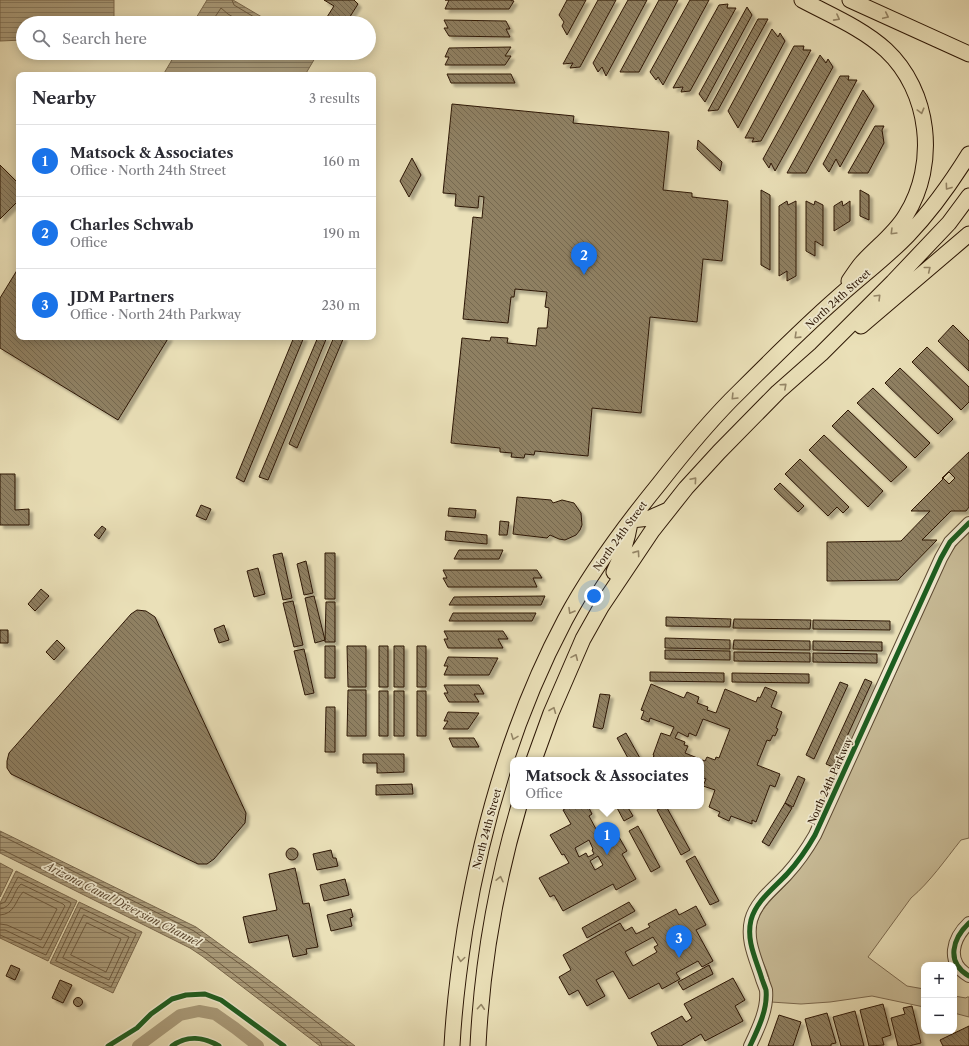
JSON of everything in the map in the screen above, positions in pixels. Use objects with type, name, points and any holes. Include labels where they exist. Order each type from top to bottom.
[{"type":"main road","points":[[802,0],[852,27],[886,50],[902,68],[908,79],[918,101],[925,126],[925,164],[919,187],[909,210],[897,228],[861,264],[835,299]]},
{"type":"main road","points":[[850,0],[969,54]]},
{"type":"main road","name":"North 24th Street","points":[[452,1046],[459,971],[476,870],[491,806],[512,744],[537,679],[564,622],[595,570],[630,520],[691,443],[738,392],[835,299],[869,271],[908,235],[934,206],[951,183],[969,154]]},
{"type":"main road","points":[[535,757],[567,674],[584,637],[624,572],[669,510],[719,452],[749,421],[820,354],[922,252],[949,223],[969,196]]},
{"type":"main road","points":[[820,354],[836,345],[868,321],[969,234]]},
{"type":"main road","points":[[593,621],[598,604],[622,556],[627,540],[630,520],[650,518],[669,510]]},
{"type":"main road","points":[[478,1046],[481,998],[496,898],[518,809]]},
{"type":"street","name":"North 24th Parkway","points":[[750,1046],[761,1020],[765,1004],[766,990],[750,944],[749,935],[751,919],[765,897],[805,852],[815,835],[941,558],[950,542],[969,523]]},
{"type":"street","points":[[969,922],[957,938],[954,946],[954,954],[958,964],[964,973],[969,976]]},
{"type":"shaded area","points":[[969,533],[969,838],[961,840],[931,878],[911,898],[868,957],[907,986],[921,988],[921,1006],[872,996],[830,1002],[801,1004],[771,1002],[769,978],[755,941],[756,925],[759,917],[768,903],[796,873],[820,838],[946,559],[958,543]]},
{"type":"shaded area","points":[[957,996],[969,997],[969,1017],[957,1014]]},
{"type":"water","points":[[0,0],[114,0],[114,16],[16,16],[16,40],[0,41]]},
{"type":"water","points":[[207,0],[233,0],[260,16],[197,16]]},
{"type":"water","points":[[172,60],[314,60],[307,72],[165,72]]},
{"type":"water","name":"Arizona Canal Diversion Channel","points":[[0,831],[196,927],[355,1046],[320,1046],[190,948],[0,853]]},
{"type":"water","points":[[0,863],[13,870],[0,897]]},
{"type":"water","points":[[16,871],[77,901],[48,961],[0,938],[0,903]]},
{"type":"water","points":[[79,902],[142,932],[113,993],[50,963]]},
{"type":"building","points":[[324,0],[354,0],[358,4],[350,16],[328,16],[334,6]]},
{"type":"building","points":[[449,0],[514,1],[509,9],[445,9]]},
{"type":"building","points":[[567,0],[586,0],[567,35],[562,26],[564,22],[559,15]]},
{"type":"building","points":[[598,0],[616,0],[580,67],[570,68],[573,63],[563,64]]},
{"type":"building","points":[[628,0],[647,0],[606,76],[602,67],[598,72],[593,63]]},
{"type":"building","points":[[659,0],[678,0],[639,72],[620,72]]},
{"type":"building","points":[[690,0],[709,0],[663,85],[658,77],[656,80],[650,72]]},
{"type":"building","points":[[728,4],[727,8],[736,8],[690,91],[681,92],[683,87],[673,88],[719,5]]},
{"type":"building","points":[[747,7],[752,15],[705,102],[699,94]]},
{"type":"building","points":[[758,19],[768,19],[718,110],[708,111]]},
{"type":"building","points":[[444,20],[506,21],[510,29],[506,29],[510,37],[449,36],[444,28],[448,28]]},
{"type":"building","points":[[772,29],[778,37],[780,33],[785,41],[738,128],[728,111]]},
{"type":"building","points":[[794,46],[804,46],[803,50],[811,50],[761,141],[752,142],[754,138],[745,138]]},
{"type":"building","points":[[511,47],[505,56],[511,56],[505,65],[445,65],[449,57],[445,57],[449,48]]},
{"type":"building","points":[[820,55],[826,63],[828,59],[833,67],[775,171],[771,163],[769,168],[763,159]]},
{"type":"building","points":[[447,74],[511,74],[515,83],[451,83]]},
{"type":"building","points":[[840,76],[849,76],[848,80],[857,80],[806,173],[787,173]]},
{"type":"building","points":[[863,90],[874,106],[840,167],[836,159],[829,172],[823,164]]},
{"type":"building","points":[[452,104],[574,116],[573,123],[669,132],[663,190],[692,193],[692,197],[728,201],[722,261],[703,259],[697,322],[650,317],[641,413],[592,408],[588,456],[535,451],[534,455],[525,454],[524,458],[511,457],[512,453],[500,452],[500,448],[451,443],[462,338],[490,341],[491,337],[508,338],[507,343],[536,346],[538,328],[547,328],[549,308],[545,307],[547,292],[515,289],[514,297],[511,297],[508,323],[463,319],[473,217],[482,218],[484,197],[479,196],[478,208],[455,206],[456,194],[443,193]]},
{"type":"building","points":[[875,126],[884,126],[882,130],[884,143],[868,173],[848,173]]},
{"type":"building","points":[[698,140],[722,162],[720,171],[697,149]]},
{"type":"building","points":[[412,158],[421,175],[409,197],[400,181]]},
{"type":"building","points":[[0,165],[16,181],[16,203],[0,219]]},
{"type":"building","points":[[761,190],[770,195],[770,270],[761,265]]},
{"type":"building","points":[[860,190],[869,195],[869,220],[860,216]]},
{"type":"building","points":[[787,201],[788,205],[796,201],[796,276],[787,281],[787,271],[779,276],[779,206]]},
{"type":"building","points":[[806,201],[814,205],[815,201],[823,205],[823,246],[815,241],[815,256],[806,251]]},
{"type":"building","points":[[842,201],[843,206],[850,201],[850,221],[834,231],[834,206]]},
{"type":"building","points":[[16,272],[16,340],[167,340],[118,420],[0,348],[0,298]]},
{"type":"building","points":[[953,325],[969,341],[969,371],[938,341]]},
{"type":"building","points":[[293,340],[303,340],[244,482],[236,478]]},
{"type":"building","points":[[317,340],[326,340],[268,480],[259,477]]},
{"type":"building","points":[[333,340],[343,340],[297,448],[289,444]]},
{"type":"building","points":[[927,347],[969,387],[969,402],[961,410],[912,362]]},
{"type":"building","points":[[900,368],[953,419],[938,434],[885,383]]},
{"type":"building","points":[[873,388],[930,443],[915,458],[857,403]]},
{"type":"building","points":[[848,410],[907,467],[891,482],[832,426]]},
{"type":"building","points":[[824,435],[883,491],[868,507],[809,450]]},
{"type":"building","points":[[969,452],[969,507],[966,511],[951,511],[922,540],[937,540],[898,580],[827,581],[827,542],[901,541],[930,511],[911,511],[943,479],[942,478]],"holes":[[[949,472],[955,478],[949,484],[943,478]]]},
{"type":"building","points":[[800,459],[849,507],[843,513],[837,507],[828,516],[785,474]]},
{"type":"building","points":[[0,474],[15,474],[15,510],[29,509],[29,525],[0,525]]},
{"type":"building","points":[[780,483],[804,506],[798,512],[774,489]]},
{"type":"building","points":[[517,497],[551,500],[553,503],[562,500],[574,503],[581,513],[582,525],[580,530],[576,535],[565,540],[550,535],[547,538],[513,534]]},
{"type":"building","points":[[201,505],[211,509],[206,520],[196,516]]},
{"type":"building","points":[[449,508],[476,510],[475,518],[448,516]]},
{"type":"building","points":[[500,521],[509,522],[507,535],[499,535]]},
{"type":"building","points":[[102,526],[106,529],[99,539],[94,535]]},
{"type":"building","points":[[446,531],[487,535],[487,544],[445,540]]},
{"type":"building","points":[[459,550],[503,550],[499,559],[454,559]]},
{"type":"building","points":[[282,553],[292,598],[283,600],[273,555]]},
{"type":"building","points":[[325,553],[335,553],[335,599],[325,599]]},
{"type":"building","points":[[306,561],[313,593],[304,595],[297,564]]},
{"type":"building","points":[[258,568],[265,594],[254,597],[247,571]]},
{"type":"building","points":[[443,570],[537,570],[542,578],[533,578],[537,587],[448,587],[443,578],[447,578]]},
{"type":"building","points":[[41,589],[49,596],[35,611],[28,604]]},
{"type":"building","points":[[314,596],[325,640],[315,643],[305,598]]},
{"type":"building","points":[[545,596],[541,605],[449,605],[454,597]]},
{"type":"building","points":[[293,601],[303,645],[294,647],[283,603]]},
{"type":"building","points":[[326,602],[335,602],[335,642],[325,642]]},
{"type":"building","points":[[137,610],[146,611],[155,617],[246,813],[245,823],[214,859],[207,864],[198,864],[11,774],[7,768],[9,753],[131,614]]},
{"type":"building","points":[[453,613],[536,613],[532,621],[449,621]]},
{"type":"building","points":[[666,617],[731,619],[730,627],[666,626]]},
{"type":"building","points":[[734,619],[811,620],[810,629],[733,628]]},
{"type":"building","points":[[813,620],[890,621],[890,630],[813,629]]},
{"type":"building","points":[[224,625],[229,640],[219,643],[214,629]]},
{"type":"building","points":[[0,630],[8,630],[8,643],[0,643]]},
{"type":"building","points":[[444,631],[503,631],[508,639],[498,639],[503,648],[448,648],[444,639],[448,639]]},
{"type":"building","points":[[665,638],[730,640],[730,649],[665,648]]},
{"type":"building","points":[[57,640],[65,648],[54,660],[46,652]]},
{"type":"building","points":[[734,640],[810,641],[810,650],[733,649]]},
{"type":"building","points":[[813,641],[882,642],[882,651],[813,650]]},
{"type":"building","points":[[325,646],[335,646],[335,678],[325,678]]},
{"type":"building","points":[[347,646],[366,646],[366,687],[348,687]]},
{"type":"building","points":[[379,646],[388,646],[388,687],[379,687]]},
{"type":"building","points":[[394,646],[404,646],[404,687],[394,687]]},
{"type":"building","points":[[417,646],[426,646],[426,687],[417,687]]},
{"type":"building","points":[[304,649],[314,693],[305,695],[294,651]]},
{"type":"building","points":[[665,650],[730,651],[730,660],[665,659]]},
{"type":"building","points":[[734,652],[810,653],[810,662],[734,661]]},
{"type":"building","points":[[813,653],[877,654],[877,663],[813,662]]},
{"type":"building","points":[[448,657],[498,658],[489,675],[444,675],[448,666],[444,666]]},
{"type":"building","points":[[650,672],[724,673],[724,682],[650,681]]},
{"type":"building","points":[[732,673],[809,674],[809,683],[732,682]]},
{"type":"building","points":[[865,679],[872,682],[833,767],[826,764]]},
{"type":"building","points":[[840,682],[848,685],[814,759],[806,755]]},
{"type":"building","points":[[651,684],[684,698],[687,692],[699,697],[697,703],[708,707],[707,710],[716,713],[725,689],[756,702],[758,697],[760,698],[765,687],[777,692],[771,707],[782,712],[776,728],[778,729],[775,736],[773,735],[770,741],[767,740],[757,765],[780,774],[775,787],[770,785],[756,822],[752,820],[752,824],[731,816],[729,821],[718,816],[720,812],[709,807],[715,790],[704,786],[706,779],[704,778],[704,761],[707,757],[715,760],[716,757],[719,758],[730,729],[703,719],[696,736],[689,733],[688,737],[678,732],[675,738],[685,742],[684,745],[688,746],[685,753],[695,757],[653,757],[661,733],[670,736],[674,727],[650,718],[649,722],[641,719],[644,711],[641,710]]},
{"type":"building","points":[[444,685],[479,685],[484,694],[474,694],[479,702],[449,702],[444,693],[448,693]]},
{"type":"building","points":[[348,690],[366,690],[366,736],[347,736]]},
{"type":"building","points":[[379,691],[388,691],[388,736],[379,736]]},
{"type":"building","points":[[394,691],[404,691],[404,736],[394,736]]},
{"type":"building","points":[[417,691],[426,691],[426,736],[417,736]]},
{"type":"building","points":[[600,694],[610,695],[602,729],[593,727]]},
{"type":"building","points":[[326,707],[335,707],[335,752],[325,752]]},
{"type":"building","points":[[448,712],[479,713],[468,729],[443,729],[448,721],[444,721]]},
{"type":"building","points":[[626,733],[639,757],[627,757],[617,738]]},
{"type":"building","points":[[449,738],[474,738],[479,747],[453,747]]},
{"type":"building","points":[[363,754],[404,754],[404,772],[377,773],[377,763],[363,763]]},
{"type":"building","points":[[798,776],[805,779],[793,807],[785,803]]},
{"type":"building","points":[[412,784],[413,794],[376,795],[376,785]]},
{"type":"building","points":[[785,803],[792,808],[769,846],[762,842]]},
{"type":"building","points":[[590,809],[592,814],[589,816],[604,844],[619,837],[627,851],[622,854],[636,879],[616,890],[613,884],[563,911],[554,895],[550,897],[539,878],[569,863],[564,854],[562,855],[550,835],[571,824],[563,810]],"holes":[[[589,840],[594,854],[588,857],[586,853],[579,857],[575,848]],[[598,856],[603,865],[595,870],[590,861]]]},
{"type":"building","points":[[618,809],[629,809],[633,816],[624,821]]},
{"type":"building","points":[[668,809],[690,850],[681,855],[657,810]]},
{"type":"building","points":[[638,826],[660,867],[651,872],[629,831]]},
{"type":"building","points":[[290,848],[294,848],[298,854],[294,860],[290,860],[286,856],[286,852]]},
{"type":"building","points":[[331,850],[333,858],[336,858],[338,866],[317,870],[313,854]]},
{"type":"building","points":[[695,856],[719,901],[710,905],[686,861]]},
{"type":"building","points":[[295,868],[303,904],[309,903],[318,947],[306,949],[307,954],[293,957],[288,935],[249,943],[243,917],[277,910],[269,874]]},
{"type":"building","points":[[345,879],[349,895],[324,901],[320,885]]},
{"type":"building","points":[[629,902],[635,911],[587,938],[582,928]]},
{"type":"building","points":[[696,906],[706,925],[696,930],[713,961],[702,967],[698,961],[676,973],[680,979],[662,989],[659,983],[629,999],[613,971],[596,980],[605,996],[587,1006],[578,990],[569,995],[559,977],[571,970],[563,955],[620,923],[625,931],[632,927],[636,934],[650,927],[648,924],[676,909],[679,915]],"holes":[[[653,937],[658,945],[654,947],[657,952],[633,966],[625,952]]]},
{"type":"building","points":[[351,909],[353,917],[350,918],[352,926],[331,931],[327,915]]},
{"type":"building","points":[[11,965],[20,969],[15,980],[6,976]]},
{"type":"building","points":[[709,965],[713,974],[683,990],[678,982]]},
{"type":"building","points":[[733,978],[745,1000],[735,1006],[743,1021],[705,1041],[701,1034],[681,1046],[658,1046],[651,1033],[682,1016],[686,1022],[692,1018],[684,1004]]},
{"type":"building","points":[[60,980],[72,985],[63,1003],[52,998]]},
{"type":"building","points":[[78,997],[83,1002],[78,1007],[73,1002]]},
{"type":"building","points":[[883,1004],[891,1035],[882,1038],[884,1045],[869,1046],[860,1010]]},
{"type":"building","points":[[912,1006],[921,1043],[909,1046],[898,1046],[891,1018],[905,1014],[903,1008]]},
{"type":"building","points":[[855,1011],[864,1046],[841,1046],[833,1017]]},
{"type":"building","points":[[827,1013],[836,1043],[831,1044],[831,1046],[812,1046],[805,1019]]},
{"type":"building","points":[[779,1015],[801,1022],[793,1046],[768,1046]]},
{"type":"building","points":[[969,1026],[969,1046],[943,1046],[940,1040],[952,1034],[957,1034],[957,1032]]},
{"type":"waterway","points":[[138,1046],[180,1015],[199,1011],[215,1014],[258,1046]]},
{"type":"cycle path","points":[[750,1046],[762,1019],[766,997],[766,990],[751,943],[750,928],[753,913],[766,895],[795,865],[815,835],[941,558],[950,542],[969,523]]},
{"type":"cycle path","points":[[969,923],[959,936],[954,950],[954,957],[957,964],[961,970],[969,976]]},
{"type":"cycle path","points":[[108,1046],[137,1028],[151,1014],[172,999],[186,995],[205,994],[221,1000],[284,1046]]},
{"type":"cycle path","points":[[172,1046],[178,1042],[196,1038],[219,1046]]},
{"type":"place","name":"Charles Schwab","points":[[584,275]]},
{"type":"place","name":"Matsock & Associates","points":[[607,855]]},
{"type":"place","name":"JDM Partners","points":[[679,958]]}]
